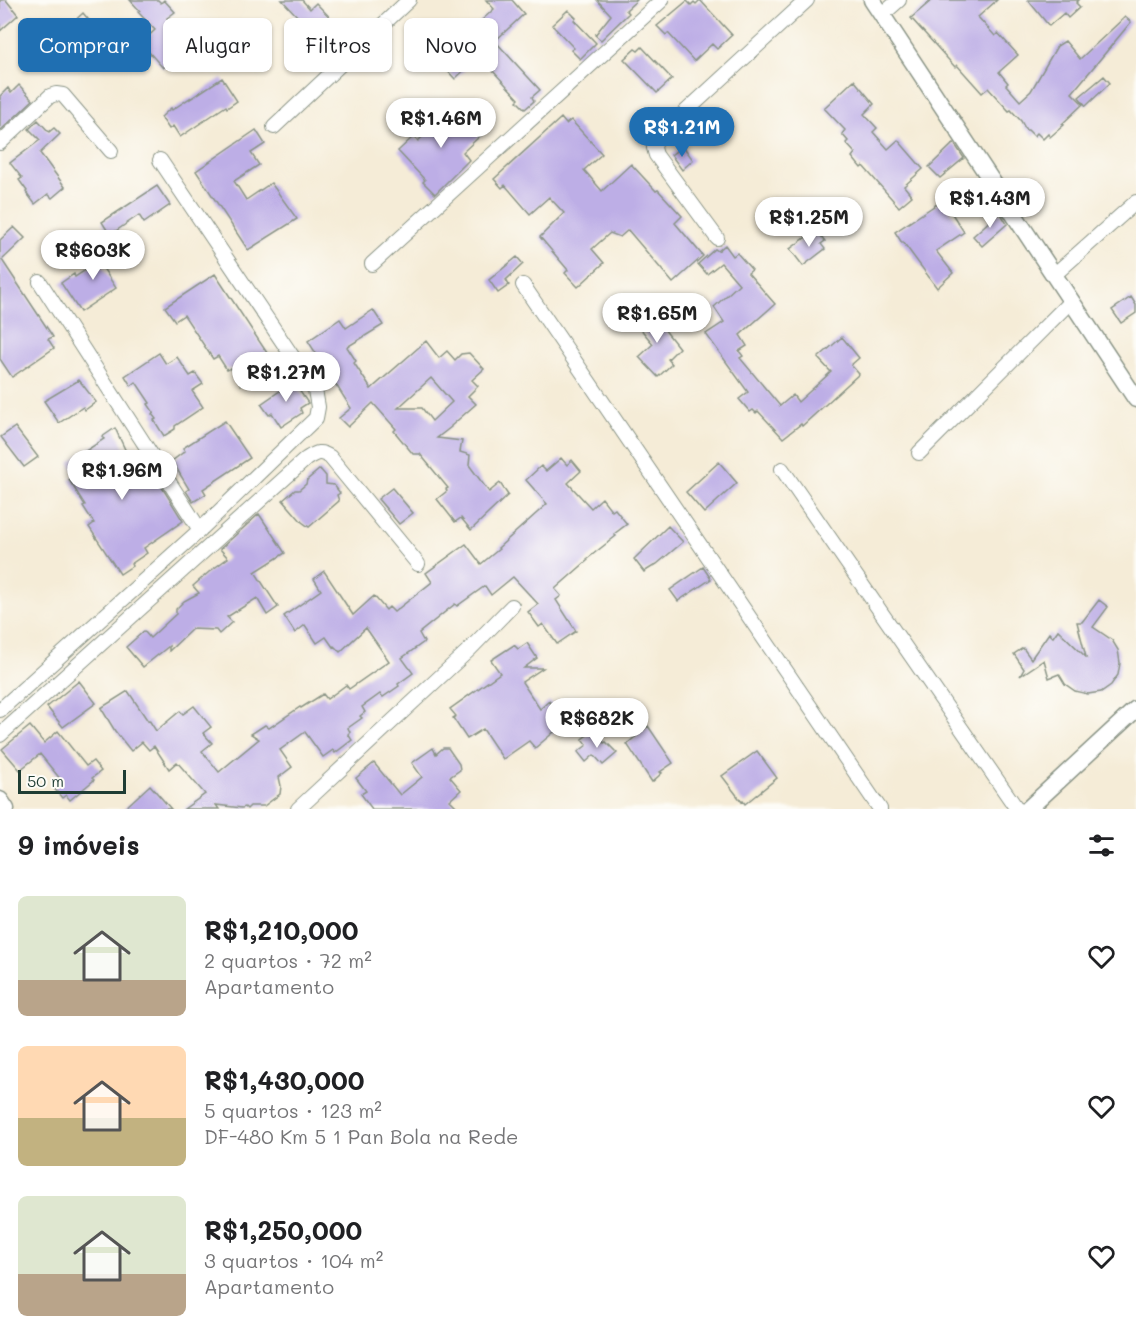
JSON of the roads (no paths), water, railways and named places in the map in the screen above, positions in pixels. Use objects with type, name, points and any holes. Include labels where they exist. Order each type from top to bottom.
[{"type":"street","points":[[274,127],[409,0]]},
{"type":"street","points":[[372,264],[662,0]]},
{"type":"street","points":[[717,238],[656,155],[654,148],[656,140],[807,0]]},
{"type":"street","points":[[872,0],[1136,399]]},
{"type":"street","points":[[882,15],[899,0]]},
{"type":"street","points":[[0,143],[50,96],[56,94],[63,95],[111,151]]},
{"type":"street","points":[[0,710],[200,530],[316,418],[318,407],[315,390],[160,160]]},
{"type":"street","points":[[1054,275],[1136,202]]},
{"type":"street","points":[[40,282],[200,530]]},
{"type":"street","points":[[523,285],[880,809]]},
{"type":"street","points":[[919,453],[1071,302]]},
{"type":"street","points":[[0,735],[306,459],[316,453],[324,453],[330,457],[418,564]]},
{"type":"street","points":[[782,469],[1017,809]]},
{"type":"street","points":[[298,809],[470,649],[512,606]]},
{"type":"street","points":[[1028,809],[1136,709]]},
{"type":"street","points":[[0,800],[6,809]]}]
